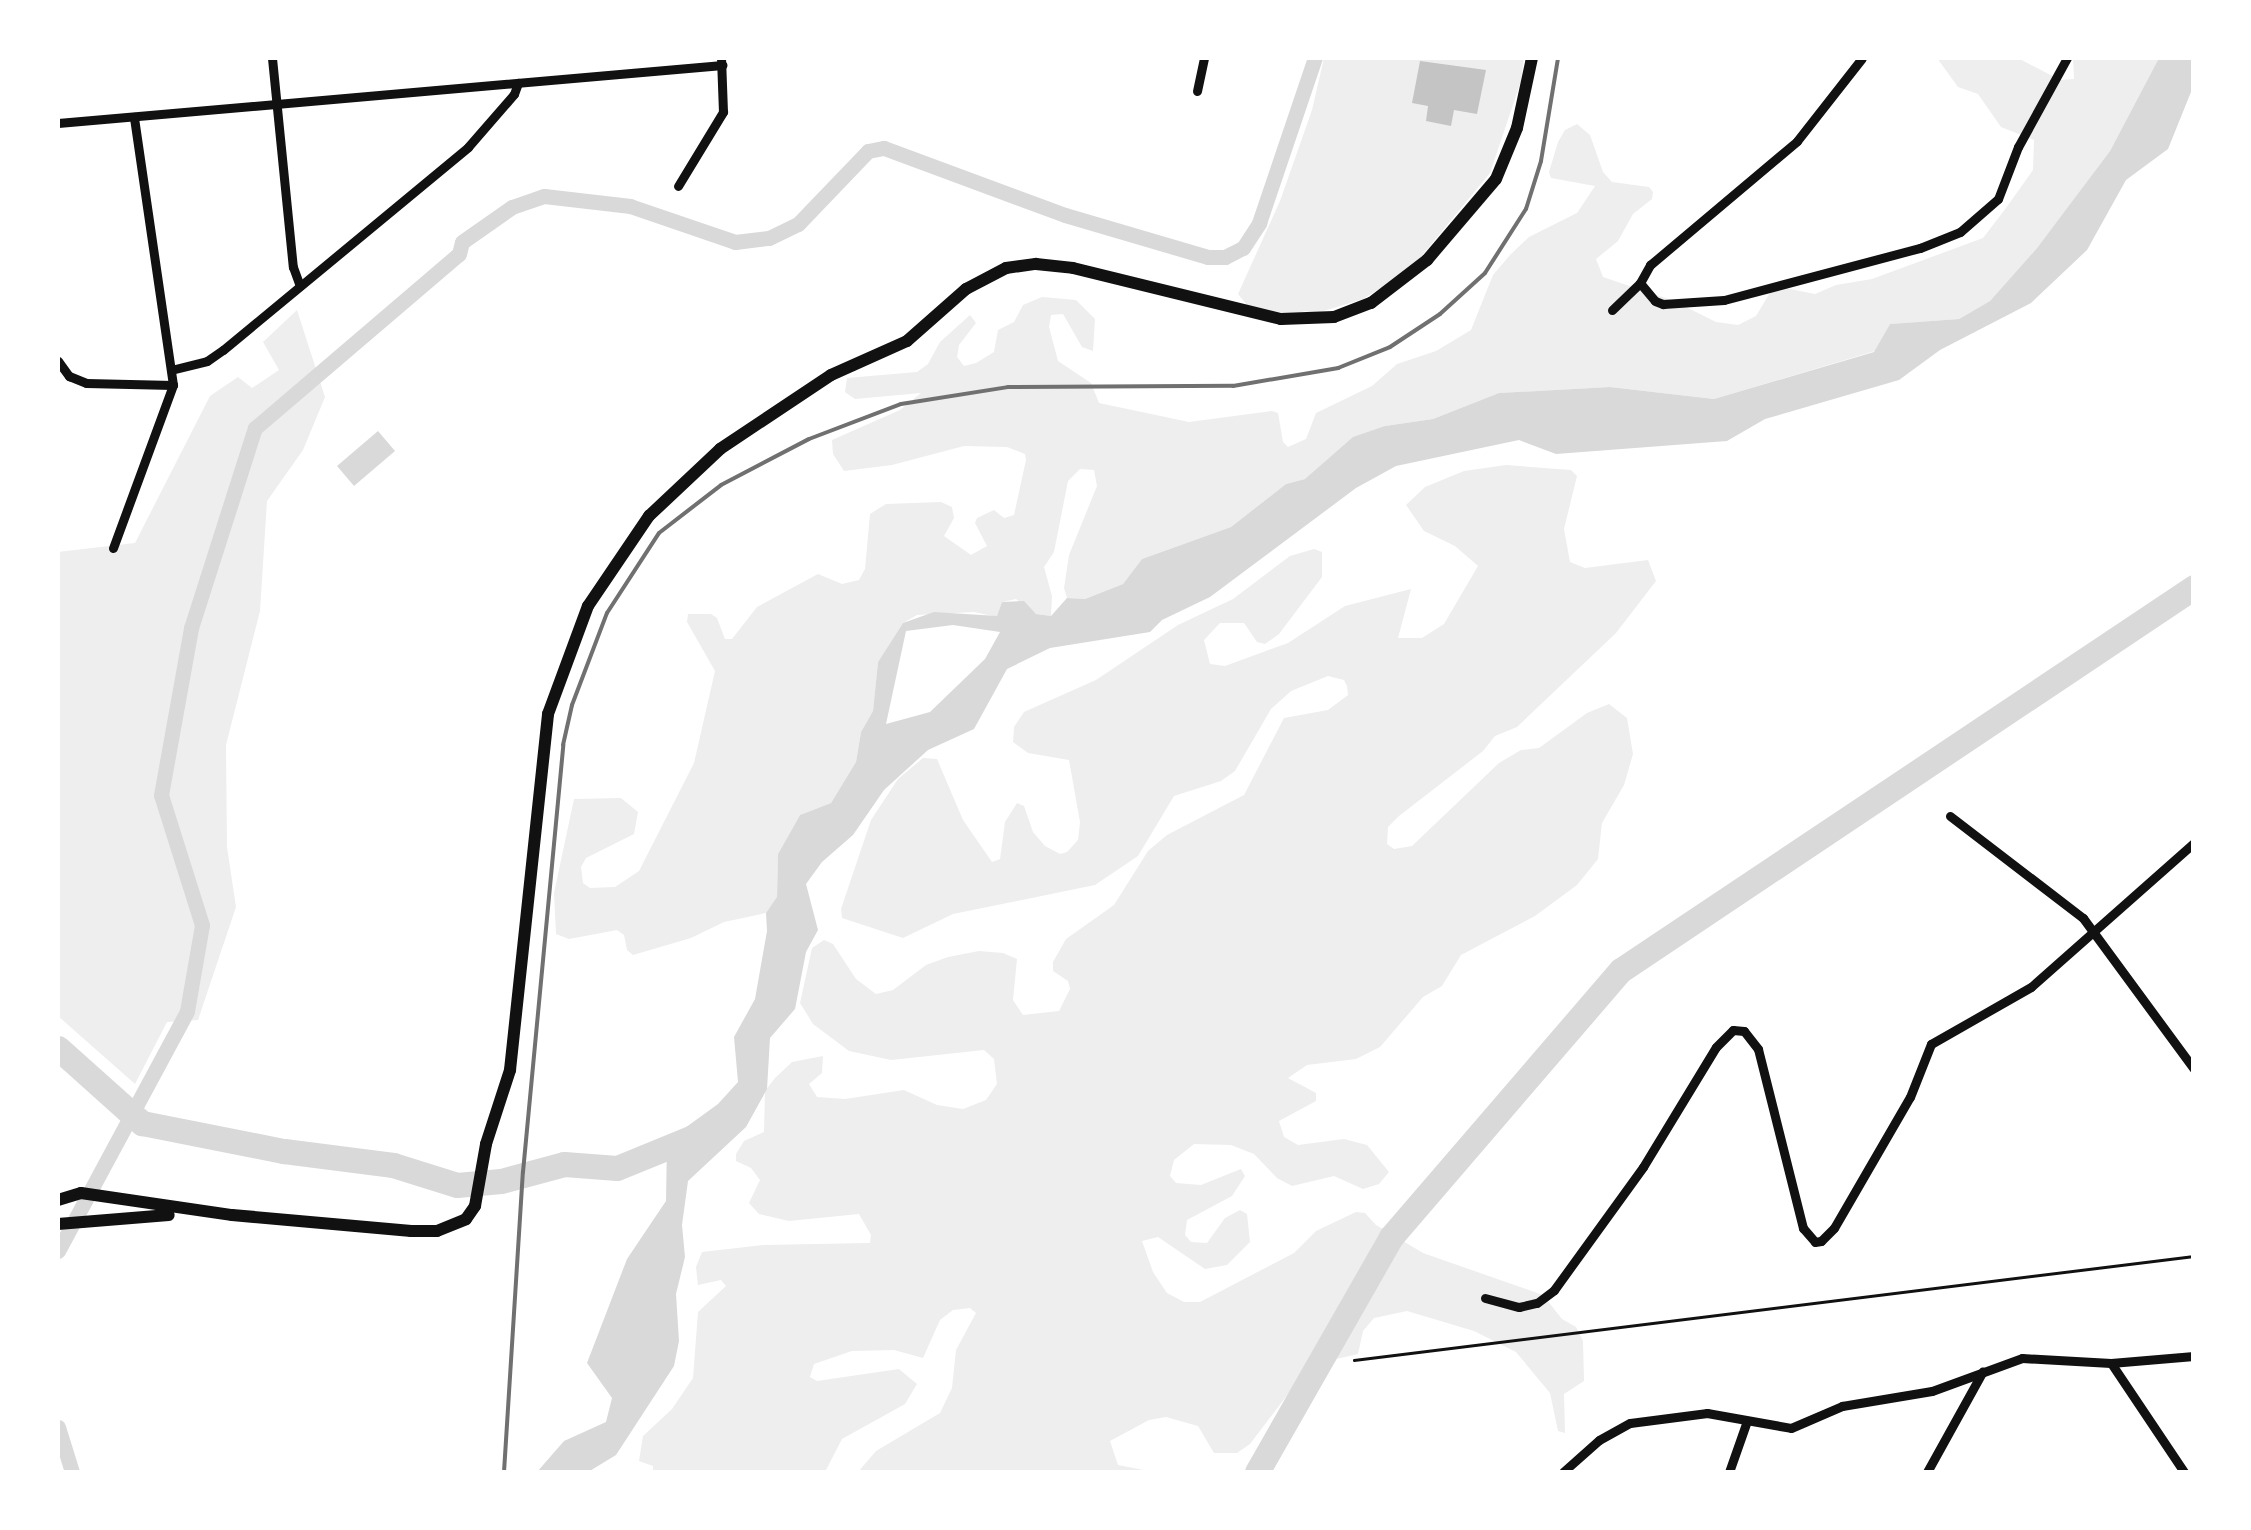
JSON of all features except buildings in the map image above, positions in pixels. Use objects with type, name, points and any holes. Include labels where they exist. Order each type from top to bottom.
[{"type":"main road","points":[[58,1200],[81,1193],[232,1215],[429,1232],[459,1223],[475,1206],[482,1160],[510,1070],[539,778],[552,701],[588,606],[649,516],[720,448],[831,375],[907,341],[966,289],[1006,268],[1036,264],[1073,268],[1281,319],[1334,317],[1370,303],[1427,260],[1496,179],[1517,128],[1532,58]]},
{"type":"main road","points":[[58,1224],[130,1215],[232,1215]]},
{"type":"street","points":[[272,58],[293,267],[300,286]]},
{"type":"street","points":[[1198,91],[1204,58]]},
{"type":"street","points":[[1612,310],[1640,282],[1650,264],[1797,142],[1862,58]]},
{"type":"street","points":[[1640,282],[1655,301],[1663,304],[1724,300],[1920,248],[1960,232],[1998,199],[2018,147],[2067,58]]},
{"type":"street","points":[[58,123],[722,61],[723,112],[678,186]]},
{"type":"street","points":[[171,370],[207,361],[300,286],[468,147],[514,94],[518,83]]},
{"type":"street","points":[[113,548],[173,385],[134,117]]},
{"type":"street","points":[[58,362],[69,376],[86,384],[173,385]]},
{"type":"street","points":[[1950,816],[2083,918],[2194,1069]]},
{"type":"street","points":[[1485,1298],[1519,1306],[1537,1302],[1554,1290],[1643,1167],[1716,1047],[1733,1030],[1744,1030],[1758,1050],[1773,1094],[1808,1236],[1821,1241],[1834,1228],[1910,1097],[1931,1044],[1940,1034],[2018,996],[2194,842]]},
{"type":"street","points":[[1563,1472],[1599,1440],[1630,1424],[1695,1413],[1776,1428],[1802,1426],[1842,1406],[1915,1396],[1984,1369],[2040,1356],[2111,1363],[2194,1356]]},
{"type":"street","points":[[2111,1363],[2184,1472]]},
{"type":"street","points":[[1928,1472],[1984,1369]]},
{"type":"street","points":[[1729,1472],[1747,1421]]},
{"type":"path","points":[[1354,1360],[2194,1256]]},
{"type":"shaded area","points":[[1324,58],[1524,58],[1521,81],[1490,173],[1410,270],[1363,299],[1317,313],[1292,315],[1247,305],[1238,294],[1280,201],[1312,110]]},
{"type":"shaded area","points":[[1937,58],[2018,58],[2060,80],[2074,79],[2073,58],[2159,58],[2110,151],[2037,248],[1990,301],[1959,319],[1890,324],[1875,351],[1714,399],[1610,387],[1499,393],[1433,419],[1385,426],[1305,479],[1286,484],[1231,527],[1142,559],[1123,584],[1085,599],[1067,598],[1064,588],[1069,555],[1097,486],[1094,470],[1080,469],[1068,481],[1054,552],[1044,567],[1052,596],[1051,616],[1036,614],[1016,599],[1002,602],[997,617],[974,612],[917,615],[903,623],[878,662],[873,711],[861,732],[856,762],[831,803],[800,815],[778,854],[777,898],[766,913],[724,922],[691,938],[633,955],[627,950],[624,935],[617,930],[569,939],[556,934],[554,893],[574,799],[621,798],[638,812],[634,834],[586,858],[581,867],[583,883],[590,888],[615,887],[639,871],[694,763],[715,671],[687,622],[688,614],[711,614],[717,618],[725,639],[732,639],[757,607],[818,574],[842,584],[859,580],[865,569],[870,514],[886,504],[941,502],[952,507],[954,518],[944,536],[971,555],[987,546],[975,523],[977,518],[994,510],[1004,518],[1014,515],[1026,460],[1025,454],[1007,447],[964,446],[892,465],[844,471],[833,454],[832,440],[900,410],[921,393],[855,399],[845,392],[847,378],[917,372],[928,364],[940,342],[970,315],[976,323],[959,345],[957,357],[964,366],[976,363],[994,352],[998,330],[1014,322],[1023,305],[1042,297],[1076,300],[1095,319],[1093,351],[1082,347],[1063,314],[1051,315],[1049,327],[1058,361],[1091,383],[1099,403],[1189,422],[1272,411],[1278,413],[1283,442],[1288,447],[1306,439],[1316,413],[1372,386],[1397,364],[1436,351],[1471,330],[1493,275],[1510,255],[1529,237],[1577,213],[1595,186],[1551,178],[1549,172],[1565,130],[1577,124],[1590,135],[1603,172],[1612,182],[1649,187],[1653,192],[1652,199],[1633,214],[1618,241],[1596,259],[1603,277],[1674,301],[1716,322],[1738,325],[1756,316],[1771,291],[1785,288],[1815,294],[1836,285],[1872,279],[1983,238],[2006,208],[2033,170],[2034,140],[2001,127],[1978,94],[1958,87]]},
{"type":"shaded area","points":[[2159,58],[2193,58],[2193,87],[2168,149],[2126,180],[2087,250],[2031,303],[1940,350],[1899,380],[1765,419],[1727,441],[1556,454],[1519,440],[1396,466],[1356,488],[1210,597],[1162,620],[1150,632],[1050,648],[1007,669],[974,729],[928,750],[884,790],[853,835],[822,862],[806,884],[818,930],[806,952],[795,1009],[770,1038],[767,1089],[746,1127],[688,1181],[682,1225],[685,1257],[676,1294],[679,1341],[674,1366],[616,1455],[588,1472],[537,1472],[564,1441],[606,1422],[612,1398],[587,1363],[627,1259],[666,1201],[667,1141],[718,1104],[738,1082],[734,1037],[755,999],[767,931],[766,913],[777,897],[778,854],[800,815],[831,803],[856,762],[861,732],[873,711],[878,662],[903,623],[934,612],[997,616],[1002,602],[1024,601],[1036,614],[1051,616],[1067,598],[1085,599],[1123,584],[1142,559],[1231,527],[1286,484],[1305,479],[1353,437],[1385,426],[1433,419],[1499,393],[1610,387],[1714,399],[1874,352],[1890,324],[1959,319],[1990,301],[2037,248],[2110,151]],"holes":[[[953,625],[1000,632],[985,659],[930,712],[886,724],[906,631]]]},
{"type":"shaded area","points":[[297,310],[325,397],[303,450],[267,501],[260,611],[226,745],[227,847],[236,907],[198,1020],[167,1022],[135,1084],[58,1016],[58,552],[135,543],[210,396],[238,377],[252,388],[279,370],[263,342]]},
{"type":"shaded area","points":[[378,431],[395,451],[354,486],[337,466]]},
{"type":"shaded area","points":[[1506,465],[1571,470],[1577,476],[1564,529],[1570,562],[1585,568],[1648,560],[1656,581],[1616,633],[1517,727],[1495,736],[1483,751],[1399,816],[1388,827],[1387,844],[1394,849],[1412,846],[1499,763],[1521,750],[1539,748],[1587,713],[1609,704],[1627,718],[1633,754],[1624,785],[1602,823],[1598,859],[1577,885],[1535,916],[1461,955],[1442,986],[1423,997],[1380,1047],[1356,1059],[1307,1065],[1288,1078],[1316,1093],[1316,1101],[1279,1121],[1284,1137],[1298,1145],[1344,1139],[1367,1145],[1389,1172],[1379,1184],[1363,1189],[1334,1176],[1292,1186],[1277,1178],[1254,1154],[1231,1145],[1194,1144],[1174,1160],[1170,1176],[1176,1183],[1201,1185],[1241,1169],[1245,1176],[1232,1196],[1187,1220],[1185,1235],[1191,1242],[1207,1243],[1225,1218],[1240,1210],[1247,1214],[1250,1242],[1227,1265],[1205,1269],[1158,1237],[1142,1241],[1153,1272],[1167,1293],[1184,1302],[1200,1302],[1294,1253],[1316,1231],[1356,1212],[1365,1213],[1376,1225],[1423,1253],[1543,1295],[1562,1319],[1576,1327],[1583,1341],[1584,1381],[1564,1394],[1565,1433],[1558,1431],[1550,1393],[1516,1352],[1474,1331],[1407,1311],[1374,1318],[1363,1331],[1358,1354],[1310,1365],[1250,1444],[1237,1453],[1214,1453],[1198,1426],[1166,1417],[1149,1420],[1110,1441],[1118,1465],[1154,1472],[858,1472],[876,1451],[940,1413],[952,1388],[956,1350],[976,1313],[970,1308],[953,1310],[940,1320],[923,1358],[894,1350],[852,1351],[814,1364],[810,1377],[817,1381],[899,1369],[917,1384],[905,1404],[842,1439],[825,1472],[653,1472],[653,1466],[639,1461],[643,1436],[672,1409],[693,1378],[698,1312],[726,1286],[721,1280],[698,1285],[696,1267],[702,1252],[763,1245],[870,1243],[871,1235],[859,1214],[789,1221],[759,1214],[749,1203],[760,1180],[751,1168],[736,1161],[736,1154],[744,1141],[764,1132],[765,1091],[775,1078],[792,1062],[823,1056],[822,1073],[809,1084],[817,1097],[845,1099],[904,1090],[937,1105],[963,1109],[986,1100],[997,1084],[994,1059],[984,1050],[891,1060],[849,1051],[813,1024],[800,1003],[812,948],[824,940],[833,944],[856,979],[876,994],[893,990],[926,965],[948,957],[979,951],[1003,953],[1017,959],[1013,1000],[1023,1015],[1059,1011],[1070,989],[1068,981],[1053,971],[1053,962],[1066,939],[1114,905],[1148,851],[1167,835],[1244,795],[1284,718],[1328,710],[1348,695],[1347,686],[1344,680],[1328,676],[1291,691],[1271,709],[1235,771],[1221,781],[1174,796],[1138,856],[1095,885],[953,914],[903,938],[842,918],[841,909],[871,820],[898,779],[923,758],[937,759],[963,820],[992,862],[1000,859],[1005,822],[1017,803],[1024,806],[1033,832],[1045,846],[1060,854],[1067,852],[1078,840],[1080,822],[1069,760],[1028,753],[1013,742],[1014,727],[1024,712],[1096,680],[1178,625],[1233,599],[1290,556],[1314,549],[1322,552],[1322,577],[1279,634],[1265,644],[1257,642],[1244,623],[1220,623],[1204,640],[1210,664],[1225,666],[1288,643],[1345,606],[1411,589],[1398,638],[1422,638],[1444,624],[1478,566],[1455,546],[1424,531],[1406,505],[1425,487],[1464,471]]},
{"type":"waterway","points":[[58,1251],[187,1011],[202,925],[161,795],[191,628],[255,428],[459,254],[462,242],[512,207],[544,196],[630,206],[735,242],[769,238],[798,224],[868,151],[884,148],[1065,215],[1208,257],[1225,257],[1243,248],[1259,223],[1315,58]]},
{"type":"waterway","points":[[1257,1472],[1391,1237],[1621,970],[2194,587]]},
{"type":"waterway","points":[[58,1048],[142,1123],[284,1151],[393,1165],[457,1185],[501,1181],[564,1164],[617,1168],[698,1135]]},
{"type":"waterway","points":[[58,1427],[72,1472]]},
{"type":"railway","points":[[504,1472],[523,1172],[563,745],[572,705],[607,613],[659,533],[721,485],[809,439],[901,404],[1008,387],[1233,386],[1338,368],[1390,347],[1440,314],[1485,273],[1526,209],[1541,161],[1558,58]]}]
